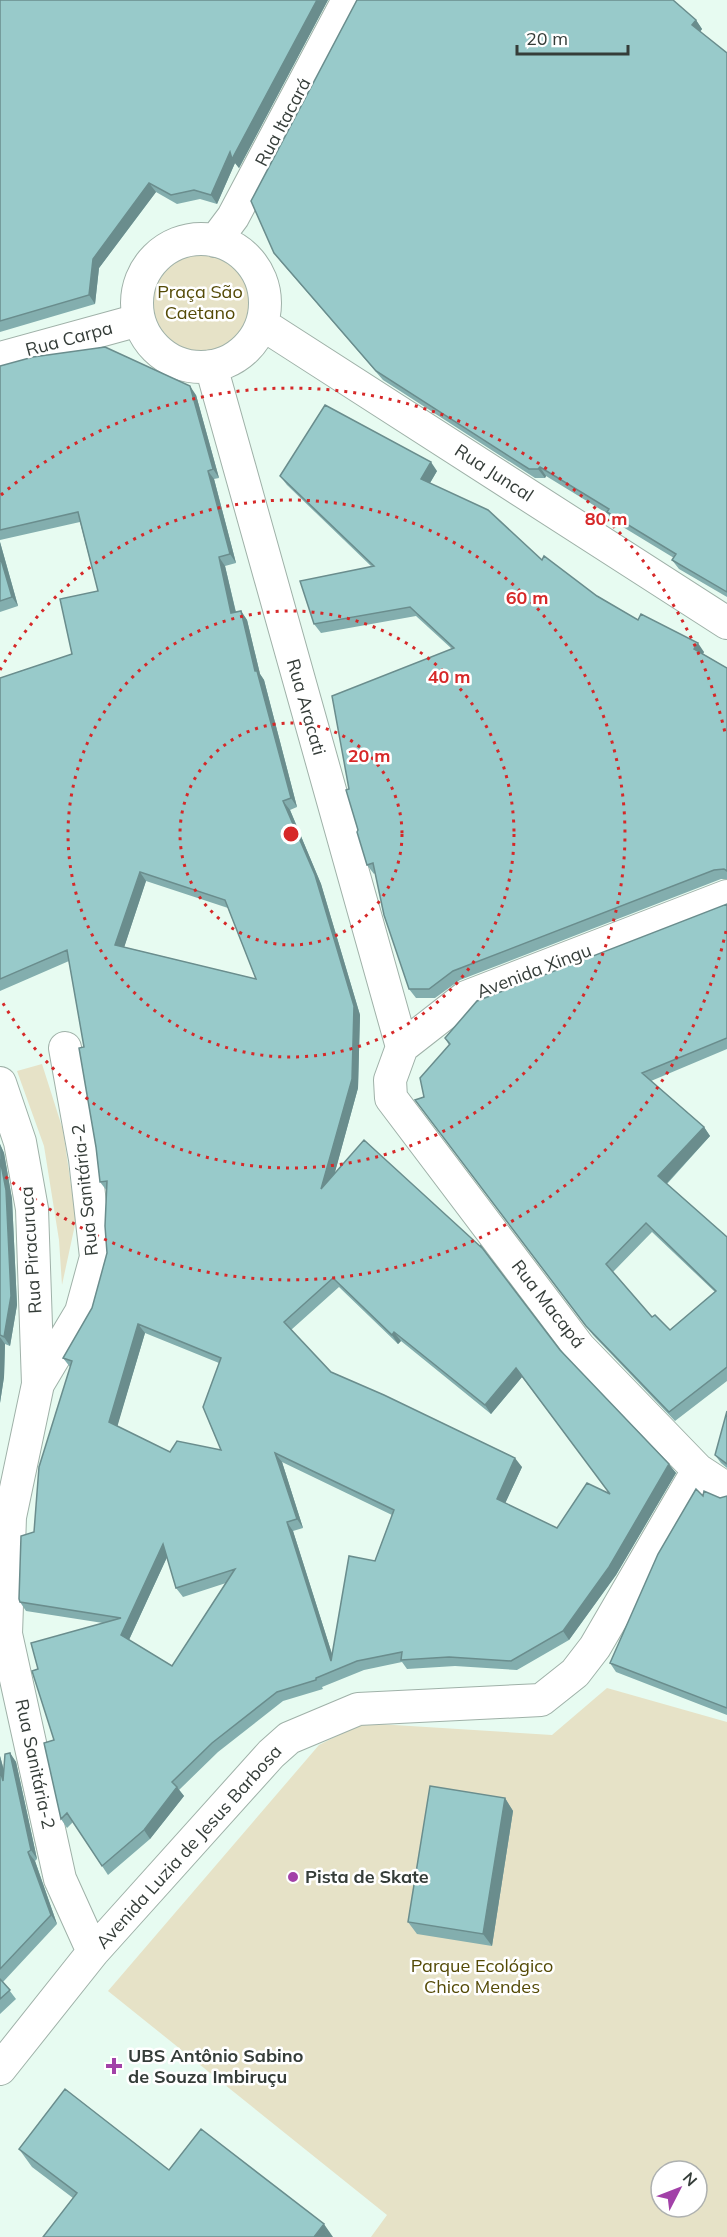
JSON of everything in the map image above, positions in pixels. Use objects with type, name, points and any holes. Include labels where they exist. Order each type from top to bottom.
[{"type":"street","name":"Rua Itacará","points":[[215,241],[233,217],[348,0]]},
{"type":"street","points":[[193,239],[215,241],[235,249],[251,263],[261,282],[265,302],[262,324],[254,339],[242,352],[227,362],[211,366],[191,366],[174,361],[158,351],[146,336],[139,320],[137,298],[142,276],[154,258],[172,245],[181,242],[193,239]]},
{"type":"street","name":"Rua Carpa","points":[[0,358],[139,320]]},
{"type":"street","name":"Rua Juncal","points":[[262,324],[727,623]]},
{"type":"street","name":"Rua Aracati","points":[[211,366],[402,1047]]},
{"type":"street","name":"Avenida Xingu","points":[[402,1047],[466,997],[727,896]]},
{"type":"street","name":"Rua Macapá","points":[[402,1047],[390,1080],[391,1098],[579,1347],[698,1470],[727,1489]]},
{"type":"street","name":"Rua Sanitária-2","points":[[65,1048],[85,1159],[96,1257],[81,1312],[38,1384],[10,1517],[3,1598],[6,1634],[60,1879],[93,1952]]},
{"type":"street","name":"Rua Piracuruca","points":[[0,1083],[20,1142],[32,1209],[38,1384]]},
{"type":"street","name":"Avenida Luzia de Jesus Barbosa","points":[[0,2069],[93,1952],[271,1754],[289,1738],[358,1709],[541,1700],[575,1673],[595,1647],[698,1470]]},
{"type":"green space","name":"Praça São Caetano","points":[[200,247],[221,251],[240,263],[252,282],[256,303],[252,324],[240,343],[221,355],[200,359],[179,355],[160,343],[148,324],[144,303],[148,282],[160,263],[179,251]]},
{"type":"green space","points":[[42,1064],[63,1130],[76,1220],[62,1285],[59,1240],[44,1146],[17,1071]]},
{"type":"green space","name":"Parque Ecológico Chico Mendes","points":[[607,1688],[727,1722],[727,2237],[371,2237],[387,2215],[108,1991],[319,1745],[362,1723],[552,1735]]},
{"type":"building","points":[[0,0],[317,0],[232,159],[230,152],[211,195],[194,190],[171,195],[149,183],[93,259],[89,295],[0,321]]},
{"type":"building","points":[[357,0],[673,0],[696,20],[692,25],[727,53],[727,592],[672,560],[676,554],[607,512],[609,509],[540,467],[529,469],[376,371],[274,253],[251,201]]},
{"type":"building","points":[[105,347],[190,386],[213,469],[208,471],[230,554],[219,557],[231,613],[241,611],[255,671],[257,671],[291,798],[283,801],[315,875],[354,1006],[352,1079],[321,1189],[364,1140],[482,1248],[480,1245],[560,1350],[669,1464],[609,1567],[563,1631],[511,1661],[449,1657],[401,1660],[402,1652],[357,1661],[316,1678],[316,1680],[277,1692],[212,1743],[172,1782],[177,1787],[144,1830],[102,1866],[67,1813],[61,1819],[44,1743],[54,1740],[32,1671],[38,1669],[31,1643],[121,1618],[20,1602],[19,1599],[21,1536],[34,1532],[39,1467],[72,1361],[63,1358],[92,1308],[107,1253],[105,1226],[107,1181],[100,1182],[79,1048],[84,1047],[67,950],[0,979],[0,678],[72,654],[60,599],[98,591],[78,512],[0,530],[0,366],[33,357]],"holes":[[[140,872],[225,900],[256,979],[115,945]],[[333,1278],[392,1335],[394,1332],[485,1405],[516,1368],[610,1494],[587,1483],[557,1528],[497,1499],[515,1458],[331,1372],[284,1322]],[[138,1324],[221,1358],[203,1407],[221,1450],[177,1441],[170,1452],[109,1422]],[[275,1453],[394,1510],[375,1561],[349,1556],[331,1661],[287,1522],[297,1519]],[[163,1544],[176,1588],[235,1569],[172,1666],[121,1635]]]},
{"type":"building","points":[[325,405],[431,462],[421,479],[488,510],[542,560],[544,556],[597,596],[638,620],[641,614],[698,643],[694,649],[727,668],[727,871],[714,870],[453,971],[429,989],[409,989],[384,915],[373,863],[367,865],[357,832],[346,790],[349,789],[332,696],[454,648],[410,607],[314,624],[300,581],[374,566],[280,476]]},
{"type":"building","points":[[0,556],[12,597],[0,601]]},
{"type":"building","points":[[727,904],[727,1038],[642,1073],[704,1127],[658,1176],[727,1237],[727,1367],[669,1412],[586,1326],[415,1100],[424,1097],[420,1078],[450,1044],[445,1038],[477,1001]],"holes":[[[646,1223],[716,1291],[670,1330],[655,1315],[652,1317],[606,1264]]]},
{"type":"building","points":[[0,1159],[6,1190],[11,1296],[4,1337],[0,1335]]},
{"type":"building","points":[[727,1411],[727,1464],[715,1455]]},
{"type":"building","points":[[696,1489],[703,1496],[704,1491],[720,1498],[727,1496],[727,1708],[610,1663],[658,1554]]},
{"type":"building","points":[[10,1753],[31,1850],[28,1852],[51,1915],[0,1969],[0,1770],[3,1781],[5,1754]]},
{"type":"building","points":[[430,1786],[505,1798],[483,1934],[408,1922]]},
{"type":"building","points":[[0,1979],[10,1990],[0,1999]]},
{"type":"building","points":[[65,2089],[169,2170],[201,2129],[324,2224],[314,2237],[43,2237],[77,2193],[19,2149]]},
{"type":"place","name":"Pista de Skate","points":[[293,1877]]},
{"type":"place","name":"UBS Antônio Sabino de Souza Imbiruçu","points":[[114,2066]]}]
